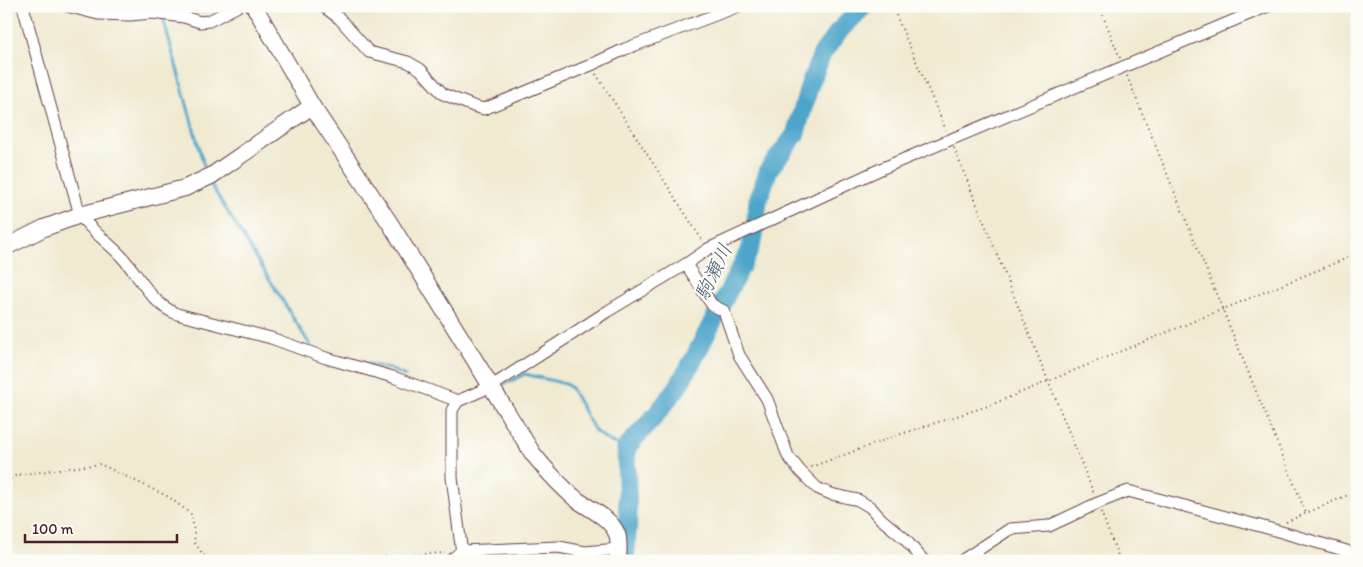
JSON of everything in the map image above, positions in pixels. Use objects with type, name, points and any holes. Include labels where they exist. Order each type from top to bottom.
[{"type":"street","points":[[23,6],[80,215],[93,231],[122,256],[158,304],[166,310],[186,317],[271,338],[326,358],[392,377],[458,402]]},
{"type":"street","points":[[67,6],[98,14],[130,15],[152,13],[184,17],[200,22],[214,19],[238,6]]},
{"type":"street","points":[[254,6],[312,106],[391,225],[533,454],[553,478],[576,499],[610,522],[618,541],[618,555],[559,547],[462,556],[451,561]]},
{"type":"street","points":[[323,6],[340,19],[369,52],[408,62],[420,69],[443,94],[484,109],[625,49],[739,6]]},
{"type":"street","points":[[462,556],[452,477],[452,410],[458,402],[492,386],[608,310],[686,264],[708,248],[883,168],[1268,6]]},
{"type":"street","points":[[6,247],[44,228],[80,215],[184,188],[211,176],[312,106]]},
{"type":"street","points":[[686,264],[718,308],[739,355],[767,400],[788,456],[800,471],[817,488],[831,494],[858,500],[870,507],[880,519],[904,538],[924,561]]},
{"type":"street","points":[[961,561],[1010,529],[1050,526],[1128,491],[1357,554]]},
{"type":"path","points":[[892,6],[950,140],[1120,561]]},
{"type":"path","points":[[1099,6],[1221,310],[1306,514]]},
{"type":"path","points":[[591,65],[708,248]]},
{"type":"path","points":[[800,471],[901,434],[988,406],[1357,254]]},
{"type":"path","points":[[6,481],[17,475],[100,464],[169,497],[192,515],[195,543],[208,561]]},
{"type":"path","points":[[1271,529],[1357,491]]},
{"type":"path","points":[[345,559],[462,556]]},
{"type":"waterway","name":"駒瀬川","points":[[625,561],[628,521],[626,448],[677,388],[693,360],[748,253],[754,237],[758,200],[769,169],[795,135],[810,84],[822,54],[838,32],[864,6]]},
{"type":"waterway","points":[[163,18],[204,166]]},
{"type":"waterway","points":[[211,185],[312,348]]},
{"type":"waterway","points":[[356,361],[390,369],[405,376]]},
{"type":"waterway","points":[[505,384],[525,374],[566,384],[571,388],[595,431],[609,441],[626,448]]}]
